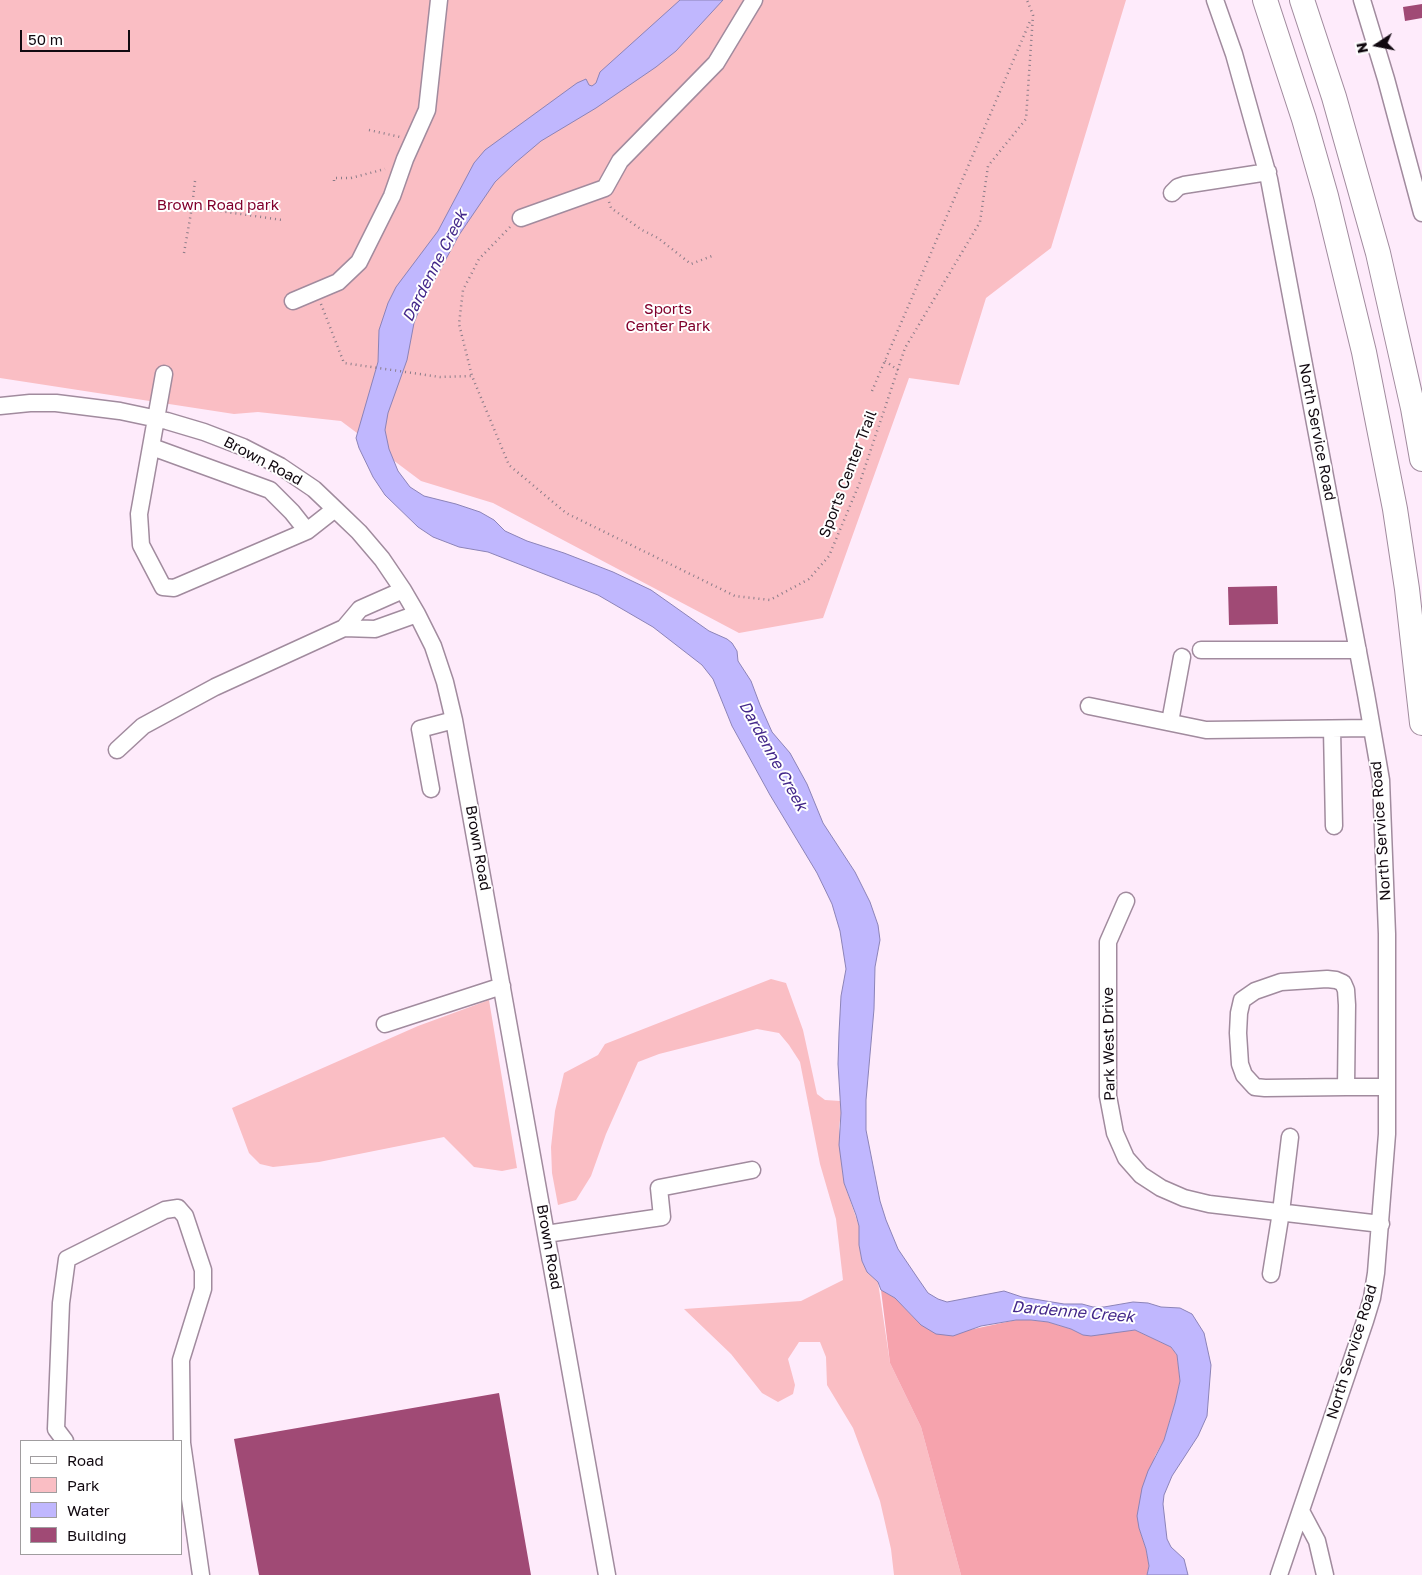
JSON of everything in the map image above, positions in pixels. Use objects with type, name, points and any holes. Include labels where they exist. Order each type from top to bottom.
[{"type":"highway","points":[[1265,0],[1304,119],[1326,196],[1364,352],[1395,509],[1407,589],[1422,723]]},
{"type":"highway","points":[[1302,0],[1334,97],[1378,253],[1411,400],[1422,459]]},
{"type":"street","points":[[293,301],[338,282],[359,262],[392,196],[413,140],[427,110],[439,0]]},
{"type":"street","points":[[521,218],[605,188],[620,161],[716,64],[754,0]]},
{"type":"street","name":"North Service Road","points":[[1215,0],[1234,54],[1268,172],[1381,780],[1387,934],[1387,1134],[1381,1224],[1372,1298],[1279,1575]]},
{"type":"street","points":[[1362,0],[1386,79],[1422,213]]},
{"type":"street","points":[[1172,193],[1178,187],[1184,185],[1268,172]]},
{"type":"street","points":[[164,374],[139,514],[141,545],[163,587],[174,588],[307,532],[335,509]]},
{"type":"street","name":"Brown Road","points":[[0,406],[30,402],[56,403],[120,411],[204,432],[243,447],[280,466],[314,489],[359,532],[382,559],[404,590],[433,646],[445,682],[454,720],[607,1575]]},
{"type":"street","points":[[152,447],[270,490],[292,512],[307,532]]},
{"type":"street","points":[[118,750],[143,726],[215,687],[344,628],[360,610],[404,590]]},
{"type":"street","points":[[344,628],[375,629],[416,614]]},
{"type":"street","points":[[1201,650],[1358,650]]},
{"type":"street","points":[[1170,722],[1182,657]]},
{"type":"street","points":[[1089,706],[1206,730],[1372,728]]},
{"type":"street","points":[[431,789],[420,729],[454,720]]},
{"type":"street","points":[[1332,729],[1334,826]]},
{"type":"street","name":"Park West Drive","points":[[1126,901],[1108,942],[1108,1096],[1116,1133],[1126,1158],[1141,1175],[1161,1188],[1184,1198],[1209,1204],[1381,1224]]},
{"type":"street","points":[[1346,1087],[1347,1005],[1346,990],[1343,983],[1327,979],[1281,982],[1255,991],[1242,1000],[1238,1013],[1240,1064],[1248,1080],[1255,1087],[1264,1088],[1387,1087]]},
{"type":"street","points":[[385,1024],[502,986]]},
{"type":"street","points":[[1270,1274],[1281,1212],[1290,1137]]},
{"type":"street","points":[[546,1234],[662,1217],[659,1188],[752,1170]]},
{"type":"street","points":[[65,1440],[56,1429],[61,1303],[67,1259],[165,1210],[178,1208],[185,1216],[203,1270],[203,1289],[181,1360],[182,1440]]},
{"type":"street","points":[[182,1443],[183,1466],[201,1575]]},
{"type":"street","points":[[1301,1511],[1317,1540],[1325,1575]]},
{"type":"path","name":"Sports Center Trail","points":[[521,218],[479,259],[463,290],[459,324],[472,376],[509,466],[566,513],[735,596],[770,600],[809,579],[829,556],[860,482],[905,348],[980,222],[988,166],[1026,119],[1033,15],[1027,0]]},
{"type":"path","points":[[872,391],[1033,15]]},
{"type":"path","points":[[369,130],[413,140]]},
{"type":"path","points":[[334,180],[334,178],[351,178],[403,165]]},
{"type":"path","points":[[184,253],[195,181]]},
{"type":"path","points":[[605,188],[611,208],[642,230],[658,238],[692,264],[712,256]]},
{"type":"path","points":[[192,207],[282,220]]},
{"type":"path","points":[[316,291],[344,363],[440,377],[472,376]]},
{"type":"path","points":[[885,361],[898,370]]},
{"type":"green space","name":"Sports Center Park","points":[[0,0],[1126,0],[1051,248],[986,298],[959,385],[909,378],[823,618],[739,633],[493,503],[421,481],[341,421],[258,412],[234,414],[0,378]]},
{"type":"green space","points":[[771,979],[786,983],[803,1030],[817,1094],[825,1100],[840,1101],[839,1127],[844,1183],[859,1226],[859,1245],[862,1261],[867,1272],[878,1282],[890,1363],[921,1427],[961,1575],[894,1575],[891,1549],[880,1501],[853,1428],[827,1385],[826,1357],[820,1342],[799,1342],[788,1359],[795,1385],[793,1394],[778,1402],[762,1393],[731,1354],[684,1309],[801,1301],[843,1280],[836,1219],[820,1164],[800,1062],[779,1033],[757,1029],[659,1054],[638,1062],[606,1134],[591,1176],[576,1200],[558,1205],[552,1173],[551,1147],[555,1111],[564,1073],[598,1055],[605,1044]]},
{"type":"green space","points":[[489,1000],[517,1168],[502,1171],[474,1167],[444,1137],[319,1162],[273,1167],[260,1164],[249,1153],[232,1108],[418,1026]]},
{"type":"shaded area","points":[[881,1290],[895,1298],[921,1325],[969,1330],[1016,1320],[1031,1320],[1048,1322],[1083,1335],[1135,1330],[1171,1347],[1177,1355],[1180,1381],[1164,1440],[1155,1456],[1139,1528],[1149,1566],[1147,1575],[961,1575],[921,1427],[890,1363]]},
{"type":"water","name":"Dardenne Creek","points":[[680,0],[723,0],[676,51],[656,67],[596,108],[541,141],[515,163],[495,182],[459,235],[421,305],[414,323],[407,360],[388,413],[385,430],[389,449],[398,471],[410,487],[424,496],[480,512],[494,520],[505,531],[527,541],[613,572],[651,590],[709,631],[732,643],[737,651],[738,661],[751,681],[772,732],[790,753],[807,784],[823,823],[855,872],[870,902],[878,925],[880,940],[875,967],[874,1009],[866,1100],[866,1130],[880,1201],[886,1220],[898,1249],[919,1280],[928,1293],[947,1302],[1004,1291],[1022,1297],[1093,1307],[1133,1302],[1180,1308],[1192,1314],[1204,1333],[1211,1365],[1207,1416],[1198,1436],[1172,1476],[1164,1495],[1163,1504],[1167,1539],[1171,1547],[1184,1559],[1188,1575],[1147,1575],[1149,1566],[1137,1516],[1142,1488],[1148,1471],[1164,1440],[1180,1381],[1177,1355],[1171,1347],[1135,1330],[1091,1336],[1083,1335],[1048,1322],[1031,1320],[1016,1320],[981,1326],[953,1336],[936,1334],[921,1325],[895,1298],[881,1290],[878,1282],[867,1272],[862,1261],[859,1245],[859,1226],[844,1183],[839,1145],[841,1113],[838,1064],[839,1033],[841,996],[846,969],[840,931],[832,904],[817,873],[770,795],[732,726],[713,679],[702,665],[653,627],[598,595],[488,552],[459,547],[433,537],[418,527],[385,495],[373,477],[359,448],[356,438],[378,362],[379,330],[388,303],[396,287],[438,231],[474,163],[485,150],[577,83],[586,79],[589,85],[592,86],[596,83],[600,72]]},
{"type":"building","points":[[1422,4],[1422,18],[1405,21],[1403,7]]},
{"type":"building","points":[[1277,586],[1278,624],[1229,625],[1228,587]]},
{"type":"building","points":[[499,1393],[531,1575],[259,1575],[234,1439]]},
{"type":"park label","name":"Brown Road park","points":[[218,205]]}]
